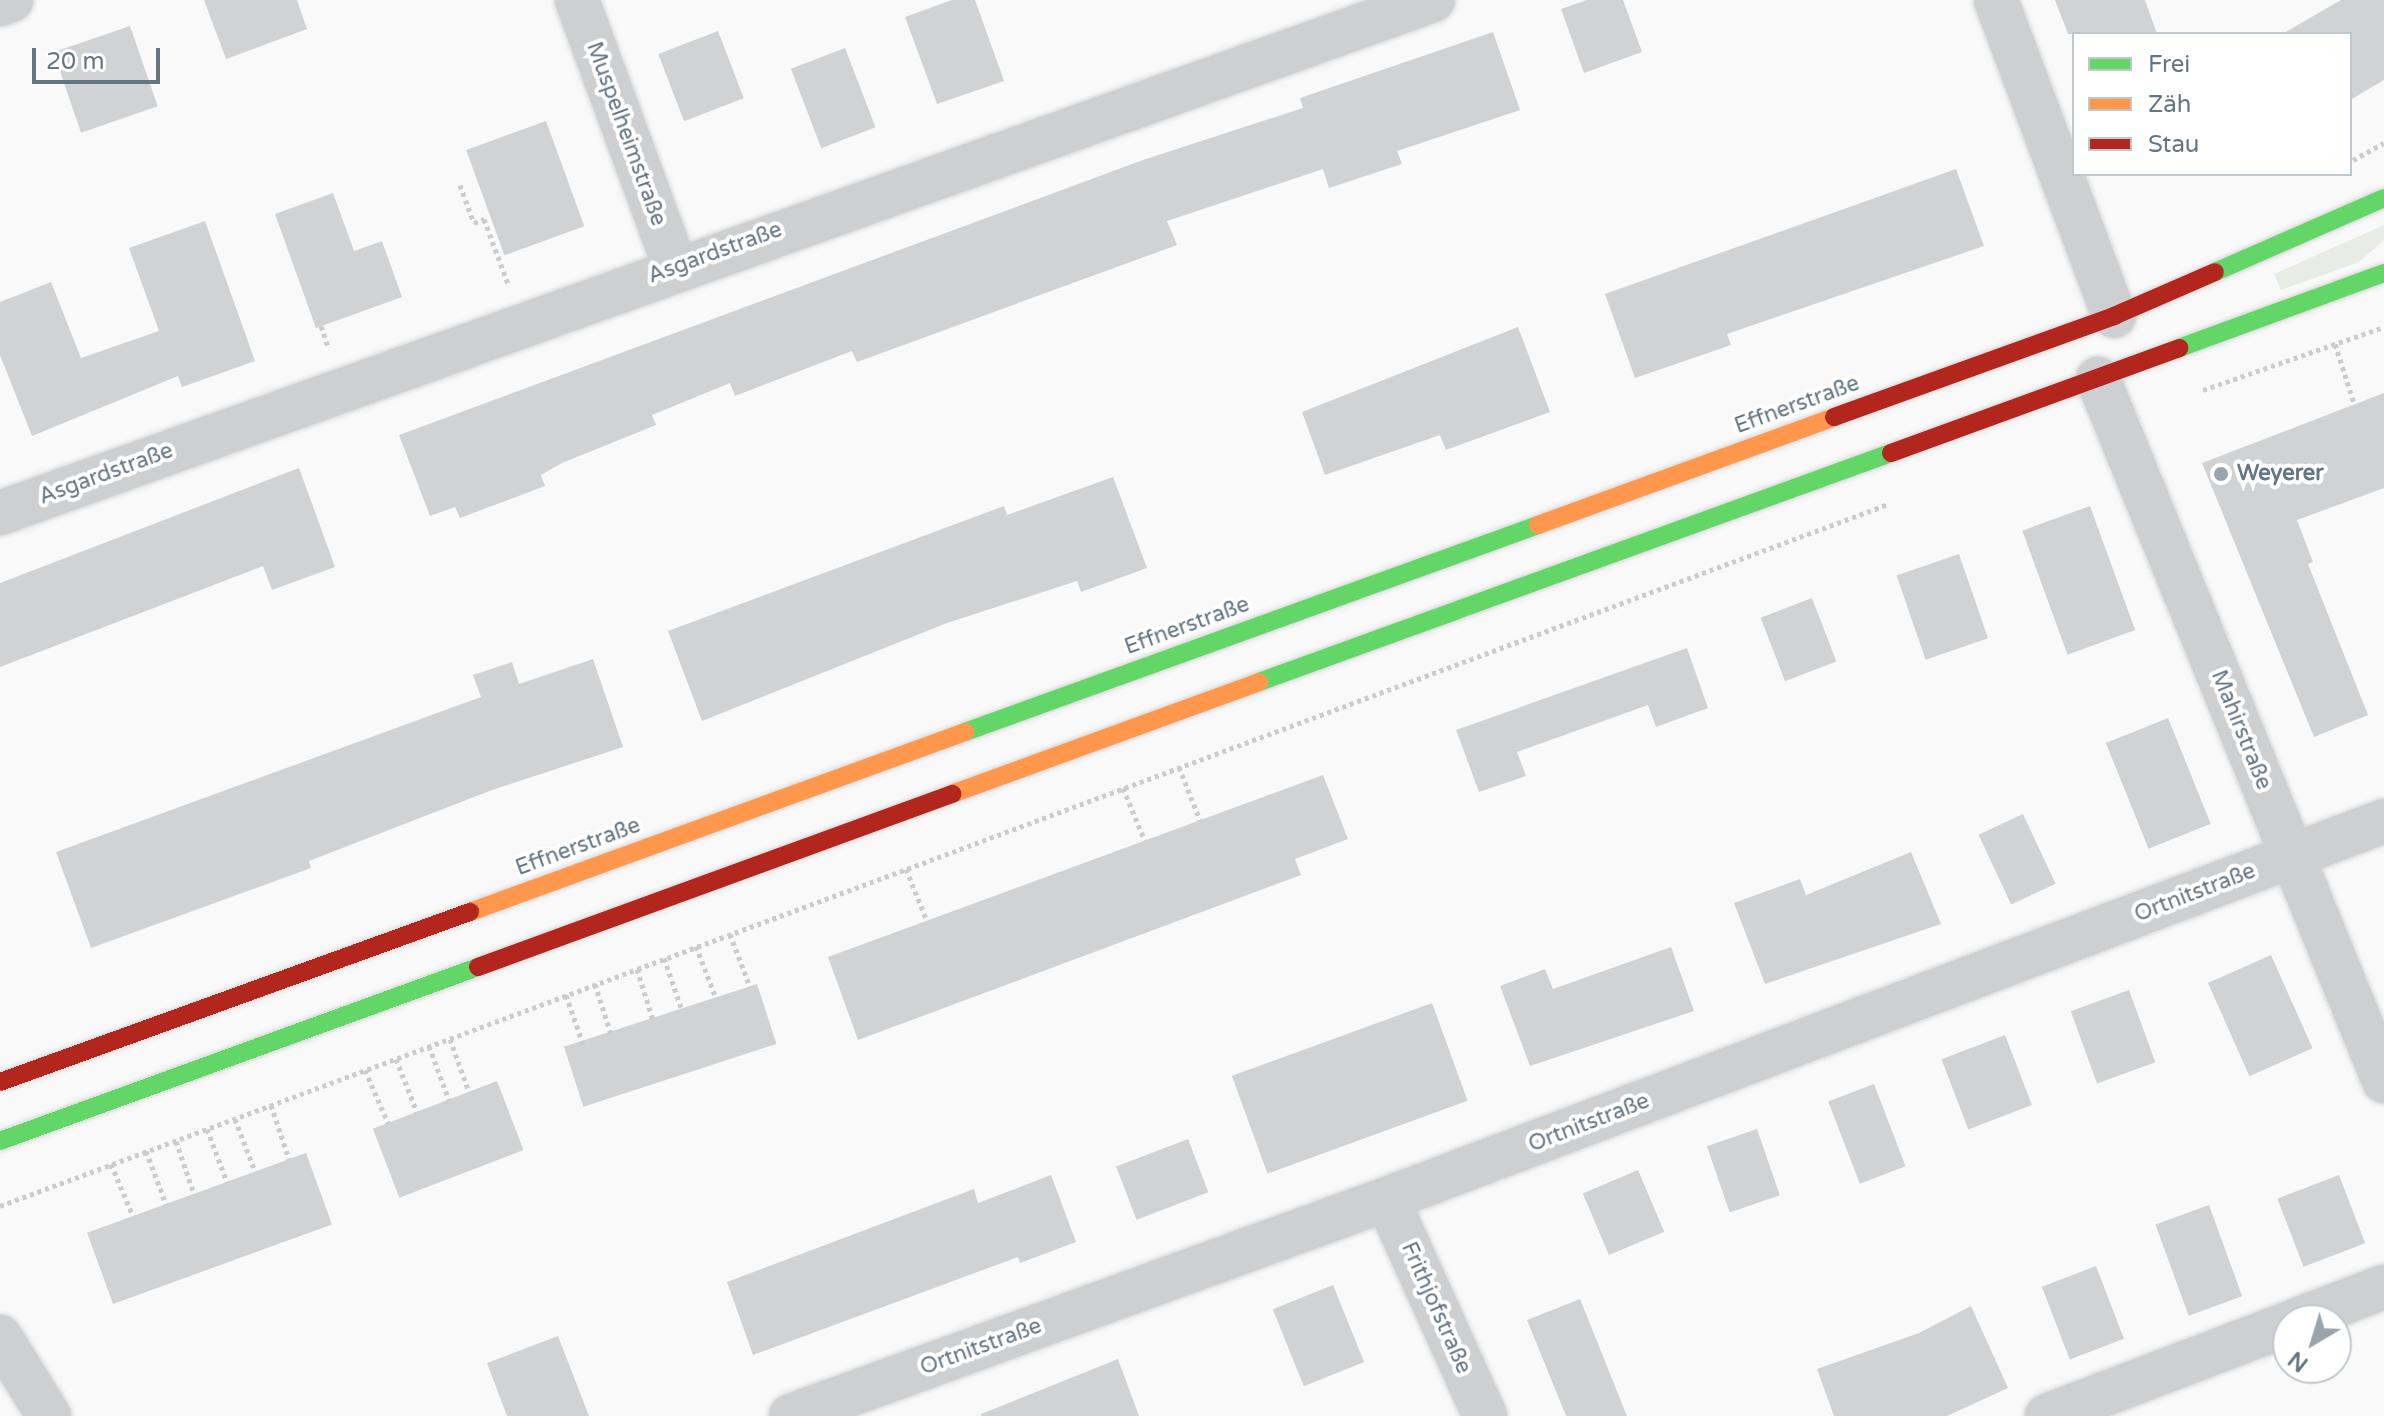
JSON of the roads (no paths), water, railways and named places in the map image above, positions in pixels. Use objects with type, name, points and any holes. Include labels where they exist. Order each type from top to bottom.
[{"type":"main road","name":"Effnerstraße","points":[[0,1082],[2114,316],[2384,198]]},
{"type":"main road","points":[[0,1141],[2384,273]]},
{"type":"street","points":[[0,4],[11,0]]},
{"type":"street","name":"Muspelheimstraße","points":[[577,0],[675,267]]},
{"type":"street","name":"Asgardstraße","points":[[0,513],[675,267],[1433,0]]},
{"type":"street","points":[[1996,0],[2114,316]]},
{"type":"street","name":"Mahirstraße","points":[[2098,379],[2384,1081]]},
{"type":"street","name":"Ortnitstraße","points":[[791,1416],[1387,1199],[2384,821]]},
{"type":"street","name":"Frithjofstraße","points":[[1387,1199],[1485,1416]]},
{"type":"street","points":[[2339,1304],[2384,1287]]},
{"type":"street","points":[[2047,1416],[2272,1330]]},
{"type":"street","points":[[0,1337],[49,1416]]},
{"type":"place","name":"Weyerer","points":[[2221,474]]}]
